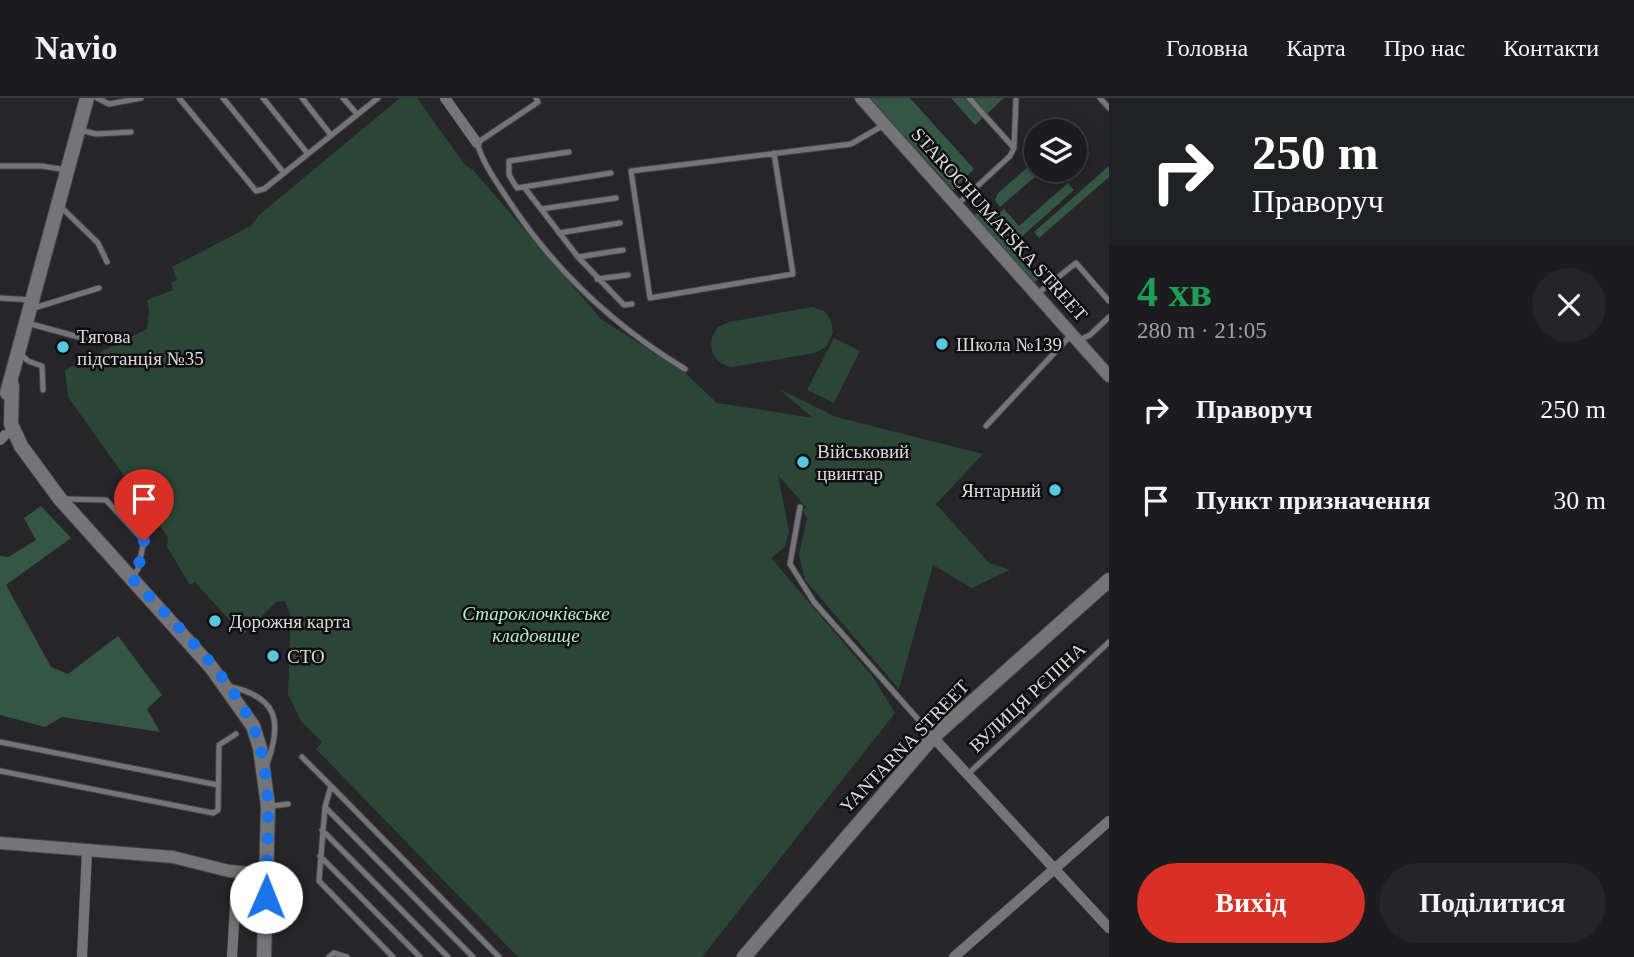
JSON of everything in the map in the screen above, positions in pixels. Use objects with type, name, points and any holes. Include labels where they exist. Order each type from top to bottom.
[{"type":"main road","points":[[87,98],[66,170],[12,385],[3,409],[3,437],[27,470],[59,498],[227,686],[253,726],[264,771],[268,806],[264,957]]},
{"type":"main road","points":[[12,385],[13,431],[59,498]]},
{"type":"main road","name":"YANTARNA STREET","points":[[744,957],[933,737],[1109,580]]},
{"type":"street","points":[[445,98],[477,143]]},
{"type":"street","name":"STAROCHUMATSKA STREET","points":[[862,98],[1109,376]]},
{"type":"street","points":[[933,737],[1109,928]]},
{"type":"street","points":[[954,957],[1109,821]]},
{"type":"street","points":[[0,843],[173,857],[247,874],[266,874]]},
{"type":"street","points":[[82,957],[87,851]]},
{"type":"street","points":[[232,957],[236,889],[247,874]]},
{"type":"lane","points":[[97,98],[109,104],[141,98]]},
{"type":"lane","points":[[179,98],[256,191],[284,173],[378,98]]},
{"type":"lane","points":[[223,98],[284,173]]},
{"type":"lane","points":[[263,98],[308,154]]},
{"type":"lane","points":[[302,98],[331,135]]},
{"type":"lane","points":[[343,98],[357,114]]},
{"type":"lane","points":[[969,98],[1014,148]]},
{"type":"lane","points":[[958,204],[1010,156],[1014,148],[1016,98]]},
{"type":"lane","points":[[1100,98],[1109,108]]},
{"type":"lane","points":[[539,99],[477,143],[483,162],[537,243],[597,306],[628,332],[685,369]]},
{"type":"lane","points":[[774,153],[793,274],[650,298],[631,171],[774,153],[851,144],[886,125]]},
{"type":"lane","points":[[77,129],[96,134],[131,132]]},
{"type":"lane","points":[[569,152],[509,161],[509,176],[517,188],[611,173]]},
{"type":"lane","points":[[0,166],[42,166],[66,170]]},
{"type":"lane","points":[[494,178],[509,176]]},
{"type":"lane","points":[[524,187],[597,279],[624,305],[632,304]]},
{"type":"lane","points":[[541,209],[616,198]]},
{"type":"lane","points":[[58,203],[98,243],[107,262]]},
{"type":"lane","points":[[559,233],[620,223]]},
{"type":"lane","points":[[578,257],[623,250]]},
{"type":"lane","points":[[1037,294],[1076,263],[1109,301]]},
{"type":"lane","points":[[597,279],[628,275]]},
{"type":"lane","points":[[30,311],[99,288]]},
{"type":"lane","points":[[0,298],[97,342]]},
{"type":"lane","points":[[986,426],[1051,353],[1075,337],[1090,335],[1109,317]]},
{"type":"lane","points":[[20,353],[28,361],[42,366],[43,390]]},
{"type":"lane","points":[[59,498],[106,500],[144,541],[138,569],[132,578]]},
{"type":"lane","points":[[800,508],[790,564],[829,620],[933,737]]},
{"type":"lane","name":"ВУЛИЦЯ РЄПІНА","points":[[967,775],[1109,642]]},
{"type":"lane","points":[[227,686],[259,696],[276,721],[276,738],[264,771]]},
{"type":"lane","points":[[0,771],[214,813],[218,810],[219,745],[236,734]]},
{"type":"lane","points":[[0,742],[218,785]]},
{"type":"lane","points":[[302,757],[499,957]]},
{"type":"lane","points":[[331,786],[322,830],[319,881],[393,957]]},
{"type":"lane","points":[[268,806],[288,804]]},
{"type":"lane","points":[[325,807],[473,957]]},
{"type":"lane","points":[[322,830],[448,957]]},
{"type":"lane","points":[[320,856],[420,957]]},
{"type":"lane","points":[[329,957],[334,953],[347,957]]},
{"type":"green space","name":"Староклочківське кладовище","points":[[400,98],[417,98],[465,165],[473,170],[601,319],[685,373],[717,403],[813,418],[779,389],[836,417],[983,454],[936,504],[989,563],[1010,570],[972,588],[933,565],[899,689],[805,580],[799,555],[807,518],[802,510],[806,507],[778,475],[789,532],[785,547],[771,558],[873,677],[895,713],[702,957],[518,957],[316,749],[322,742],[301,721],[288,694],[291,617],[285,601],[276,602],[243,635],[195,582],[190,585],[167,547],[168,537],[68,397],[65,370],[147,329],[147,300],[173,290],[171,283],[177,280],[172,267],[251,226],[259,215]]},
{"type":"green space","points":[[870,98],[910,98],[974,169],[953,190]]},
{"type":"green space","points":[[951,98],[1004,98],[975,125]]},
{"type":"green space","points":[[1109,166],[1109,177],[1039,238],[1034,232]]},
{"type":"green space","points":[[1024,170],[1024,182],[1029,182],[1000,207],[995,200],[998,193]]},
{"type":"green space","points":[[1068,183],[1074,190],[1018,240],[1011,240],[992,219],[1004,209],[1019,226]]},
{"type":"green space","points":[[979,211],[1038,279],[1032,285],[973,216]]},
{"type":"green space","points":[[812,307],[824,311],[831,320],[833,332],[826,347],[815,353],[732,367],[722,363],[713,353],[712,337],[718,327],[729,322]]},
{"type":"green space","points":[[834,338],[860,351],[834,403],[807,390]]},
{"type":"green space","points":[[41,506],[71,538],[6,585],[51,667],[68,674],[118,636],[162,695],[147,709],[160,732],[62,717],[45,727],[0,715],[0,556],[8,557],[36,540],[24,518]]},
{"type":"place","name":"Школа №139","points":[[942,344]]},
{"type":"place","name":"Тягова пiдстанцiя №35","points":[[63,347]]},
{"type":"place","name":"Військовий цвинтар","points":[[803,462]]},
{"type":"place","name":"Янтарний","points":[[1055,490]]},
{"type":"place","name":"Дорожня карта","points":[[215,621]]},
{"type":"place","name":"СТО","points":[[273,656]]},
{"type":"route","points":[[144,541],[138,569],[132,578],[227,686],[253,726],[267,789],[266,897]]}]
